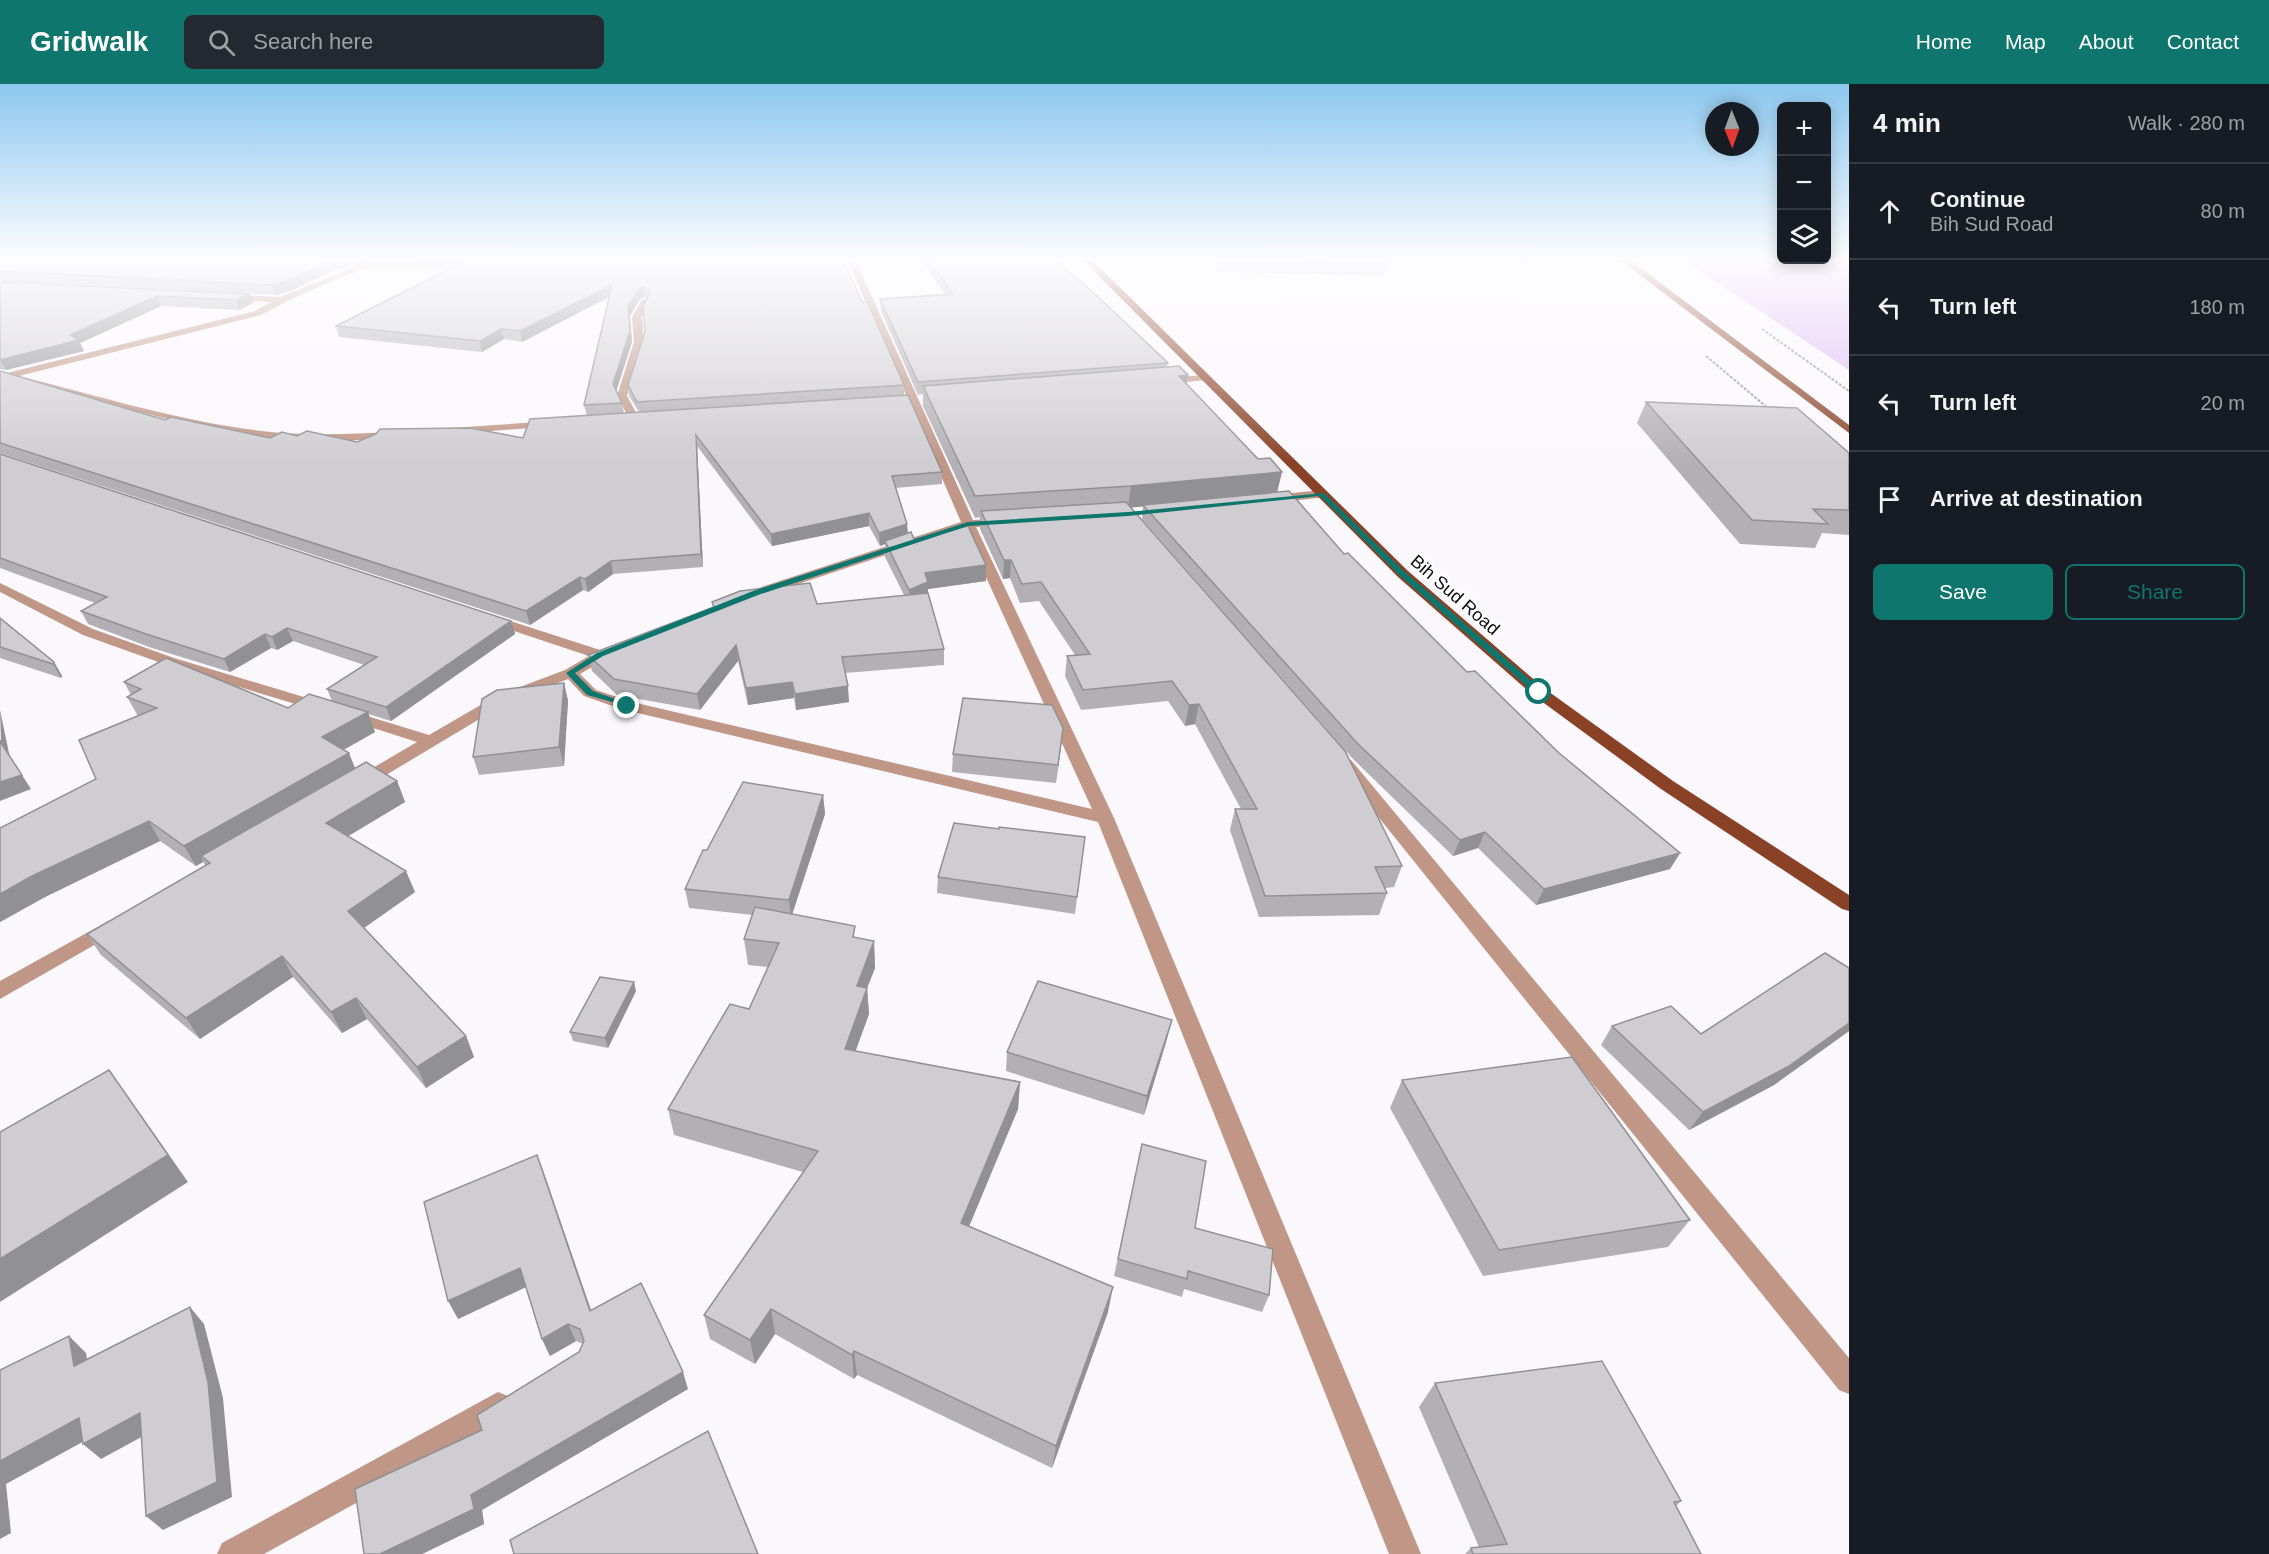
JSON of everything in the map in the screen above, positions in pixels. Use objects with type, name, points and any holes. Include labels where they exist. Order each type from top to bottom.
[{"type":"main road","name":"Bih Sud Road","points":[[1152,326],[1403,574],[1539,692],[1668,785],[1849,904]]},
{"type":"main road","points":[[1711,326],[1849,430]]},
{"type":"street","points":[[5,374],[206,326]]},
{"type":"street","points":[[634,418],[622,396],[639,342],[638,326]]},
{"type":"street","points":[[880,326],[968,524],[1105,818],[1405,1554]]},
{"type":"street","points":[[5,374],[179,419],[261,434],[345,438],[403,434]]},
{"type":"street","points":[[1157,381],[1204,378]]},
{"type":"street","points":[[437,432],[565,423]]},
{"type":"street","points":[[1254,501],[1322,494]]},
{"type":"street","points":[[734,602],[968,524],[1014,521]]},
{"type":"street","points":[[0,587],[88,632],[169,661],[432,741]]},
{"type":"street","points":[[476,614],[600,655]]},
{"type":"street","points":[[350,789],[502,699],[570,673],[600,655],[622,646]]},
{"type":"street","points":[[570,673],[590,693],[627,706],[1105,818]]},
{"type":"street","points":[[1328,745],[1849,1380]]},
{"type":"street","points":[[0,991],[123,919]]},
{"type":"street","points":[[233,1554],[451,1435],[518,1393]]},
{"type":"path","points":[[1704,354],[1776,414]]},
{"type":"shaded area","points":[[1782,326],[1849,326],[1849,370]]},
{"type":"building","points":[[0,326],[91,326],[70,335],[79,340],[0,360]]},
{"type":"building","points":[[336,326],[531,326],[520,331],[501,329],[480,341]]},
{"type":"building","points":[[603,326],[630,326],[630,331],[613,384],[622,403],[584,405]]},
{"type":"building","points":[[644,326],[878,326],[904,385],[637,402],[628,385],[645,332]]},
{"type":"building","points":[[892,326],[1128,326],[1168,363],[918,382]]},
{"type":"building","points":[[1179,366],[1188,375],[1179,376],[1258,459],[1270,458],[1282,472],[1131,486],[975,496],[923,386]]},
{"type":"building","points":[[0,371],[165,420],[171,417],[270,438],[282,432],[297,436],[307,431],[357,442],[376,434],[380,429],[470,428],[523,438],[530,419],[908,395],[942,472],[892,476],[907,524],[879,533],[869,513],[771,534],[696,435],[701,554],[611,561],[585,579],[580,577],[526,611],[0,443]]},
{"type":"building","points":[[1646,402],[1797,408],[1849,453],[1849,510],[1813,509],[1828,524],[1752,520]]},
{"type":"building","points":[[0,454],[511,621],[386,707],[327,689],[377,657],[287,628],[272,637],[265,634],[224,659],[146,634],[81,611],[107,597],[0,558]]},
{"type":"building","points":[[1289,491],[1344,554],[1348,553],[1467,672],[1475,671],[1559,753],[1680,853],[1544,889],[1485,832],[1460,840],[1358,744],[1143,505]]},
{"type":"building","points":[[1126,502],[1345,751],[1402,866],[1375,867],[1387,893],[1265,896],[1235,809],[1257,809],[1199,704],[1189,705],[1172,681],[1083,690],[1067,656],[1090,654],[1041,582],[1022,584],[1011,560],[1004,560],[981,511]]},
{"type":"building","points":[[968,526],[986,565],[925,573],[928,582],[909,590],[885,541],[911,532],[914,539]]},
{"type":"building","points":[[810,583],[817,604],[928,593],[944,649],[842,657],[848,686],[795,694],[792,682],[746,688],[736,645],[697,694],[614,679],[588,655],[714,607],[712,602],[740,591]]},
{"type":"building","points":[[0,618],[54,662],[53,664],[0,647]]},
{"type":"building","points":[[166,658],[288,708],[309,694],[368,712],[322,737],[349,753],[184,846],[149,821],[30,877],[0,894],[0,828],[96,779],[79,740],[157,708],[127,697],[141,689],[124,682]]},
{"type":"building","points":[[564,683],[559,747],[473,757],[482,699],[497,690]]},
{"type":"building","points":[[963,698],[1052,705],[1063,728],[1058,765],[953,754]]},
{"type":"building","points":[[0,740],[22,775],[0,782]]},
{"type":"building","points":[[366,762],[397,781],[326,823],[406,871],[348,911],[466,1036],[417,1067],[356,998],[331,1012],[282,956],[186,1018],[87,934],[210,863],[201,856]]},
{"type":"building","points":[[743,782],[823,795],[789,900],[685,889],[703,850],[707,850]]},
{"type":"building","points":[[954,823],[1085,837],[1077,897],[938,877]]},
{"type":"building","points":[[755,907],[855,926],[853,937],[874,941],[857,986],[867,988],[845,1049],[1020,1082],[961,1223],[1113,1287],[1056,1446],[854,1351],[852,1355],[771,1309],[750,1340],[704,1315],[818,1151],[668,1109],[730,1004],[749,1009],[779,943],[744,939]]},
{"type":"building","points":[[1825,953],[1849,968],[1849,1023],[1789,1066],[1703,1112],[1612,1026],[1671,1006],[1701,1034]]},
{"type":"building","points":[[600,977],[634,982],[605,1038],[570,1032]]},
{"type":"building","points":[[1038,981],[1172,1020],[1147,1096],[1007,1052]]},
{"type":"building","points":[[1572,1057],[1690,1220],[1499,1250],[1402,1080]]},
{"type":"building","points":[[109,1070],[168,1155],[0,1259],[0,1132]]},
{"type":"building","points":[[1142,1144],[1206,1161],[1195,1228],[1273,1249],[1269,1295],[1188,1271],[1187,1279],[1118,1259]]},
{"type":"building","points":[[537,1155],[590,1311],[641,1283],[683,1372],[471,1495],[474,1509],[380,1554],[364,1554],[355,1489],[482,1430],[477,1415],[579,1352],[584,1341],[580,1329],[568,1324],[542,1339],[520,1268],[448,1301],[424,1202]]},
{"type":"building","points":[[190,1307],[208,1382],[217,1482],[146,1516],[140,1413],[83,1444],[79,1418],[0,1461],[0,1370],[69,1336],[74,1366]]},
{"type":"building","points":[[1602,1361],[1681,1501],[1674,1502],[1701,1554],[1473,1554],[1471,1548],[1507,1544],[1435,1383]]},
{"type":"building","points":[[708,1431],[758,1554],[514,1554],[510,1540]]},
{"type":"route","points":[[627,706],[590,693],[570,673],[600,655],[756,593],[968,524],[1128,514],[1322,494],[1403,574],[1539,692]]}]
